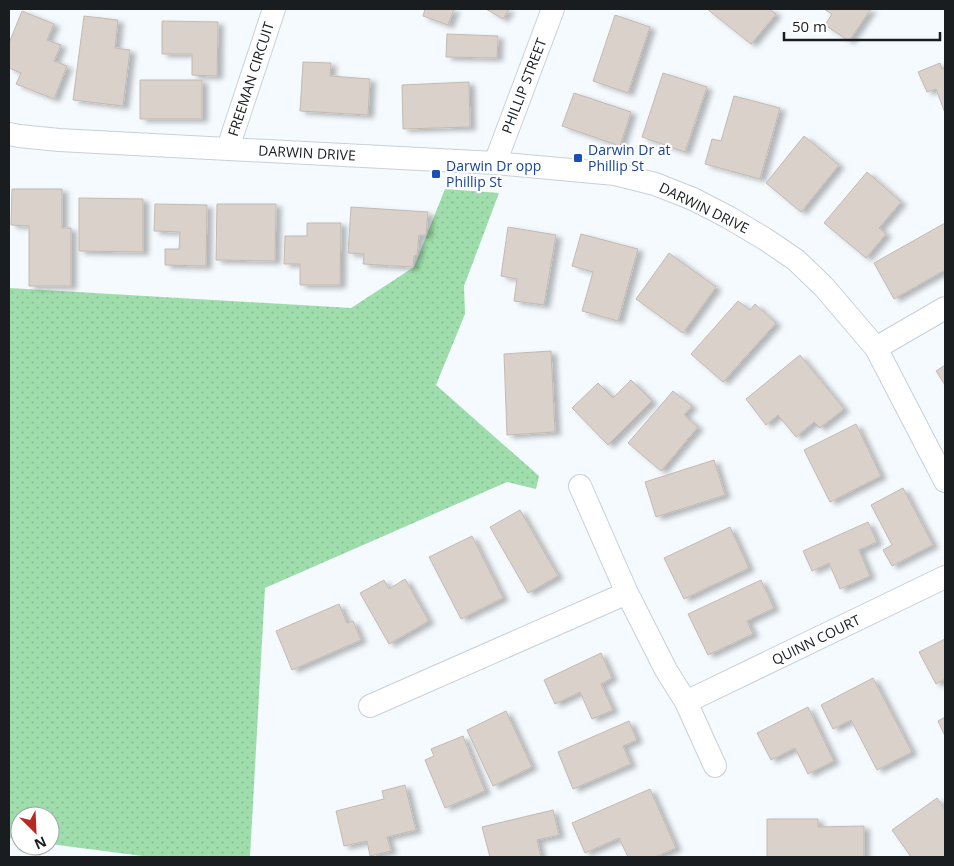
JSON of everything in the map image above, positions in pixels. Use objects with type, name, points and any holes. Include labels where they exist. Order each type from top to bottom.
[{"type":"street","name":"FREEMAN CIRCUIT","points":[[228,148],[274,9]]},
{"type":"street","name":"PHILLIP STREET","points":[[495,163],[553,9]]},
{"type":"street","name":"DARWIN DRIVE","points":[[9,134],[59,140],[495,163],[615,174],[655,184],[693,199],[728,217],[796,260],[824,286],[876,348],[945,481]]},
{"type":"street","points":[[876,348],[945,308]]},
{"type":"street","points":[[580,486],[627,594],[666,670],[686,702],[715,766]]},
{"type":"street","name":"QUINN COURT","points":[[686,702],[945,577]]},
{"type":"street","points":[[370,706],[627,594]]},
{"type":"green space","points":[[445,189],[499,193],[464,286],[465,314],[436,385],[539,476],[536,489],[507,482],[265,588],[250,857],[150,857],[60,845],[60,806],[10,806],[9,838],[9,288],[351,308],[414,267]]},
{"type":"building","points":[[425,9],[454,9],[448,25],[423,16]]},
{"type":"building","points":[[486,9],[509,9],[503,19]]},
{"type":"building","points":[[707,9],[769,9],[776,14],[751,44]]},
{"type":"building","points":[[824,9],[871,9],[849,41],[825,25],[832,14]]},
{"type":"building","points":[[22,11],[54,24],[47,40],[61,45],[54,61],[67,66],[54,99],[16,84],[21,73],[9,68],[9,43]]},
{"type":"building","points":[[615,15],[650,27],[628,93],[593,81]]},
{"type":"building","points":[[84,16],[118,20],[115,48],[130,50],[123,106],[73,100]]},
{"type":"building","points":[[162,21],[218,22],[217,76],[192,75],[192,54],[162,54]]},
{"type":"building","points":[[447,34],[498,36],[497,58],[446,57]]},
{"type":"building","points":[[303,62],[331,63],[330,76],[370,79],[368,115],[300,111]]},
{"type":"building","points":[[940,63],[942,69],[945,67],[945,113],[936,89],[927,92],[918,72]]},
{"type":"building","points":[[663,73],[707,87],[685,152],[642,137]]},
{"type":"building","points":[[140,80],[202,80],[202,119],[140,119]]},
{"type":"building","points":[[469,82],[470,127],[403,129],[402,85]]},
{"type":"building","points":[[574,93],[631,112],[620,146],[562,126]]},
{"type":"building","points":[[734,96],[780,108],[760,179],[705,164],[712,139],[721,141]]},
{"type":"building","points":[[804,136],[839,165],[801,212],[766,183]]},
{"type":"building","points":[[867,172],[901,202],[879,228],[886,234],[866,258],[824,223]]},
{"type":"building","points":[[12,189],[62,189],[62,228],[71,228],[71,286],[29,286],[29,226],[11,225]]},
{"type":"building","points":[[79,198],[143,199],[143,252],[79,251]]},
{"type":"building","points":[[155,204],[207,205],[206,266],[165,265],[165,249],[179,249],[180,232],[154,231]]},
{"type":"building","points":[[217,204],[276,204],[275,261],[216,260]]},
{"type":"building","points":[[351,207],[428,212],[426,235],[419,235],[417,255],[414,256],[413,267],[363,264],[364,254],[348,253]]},
{"type":"building","points":[[307,223],[341,223],[340,285],[300,285],[300,264],[284,264],[285,236],[307,236]]},
{"type":"building","points":[[945,223],[945,270],[894,299],[874,263]]},
{"type":"building","points":[[508,227],[556,235],[544,305],[514,301],[517,279],[501,276]]},
{"type":"building","points":[[581,234],[638,249],[618,321],[582,311],[593,272],[572,266]]},
{"type":"building","points":[[669,253],[716,287],[683,333],[636,299]]},
{"type":"building","points":[[738,301],[750,310],[755,304],[776,323],[723,382],[691,354]]},
{"type":"building","points":[[551,351],[555,432],[507,435],[504,354]]},
{"type":"building","points":[[800,355],[844,409],[820,428],[814,422],[796,437],[778,415],[766,425],[746,399]]},
{"type":"building","points":[[945,365],[945,385],[936,371]]},
{"type":"building","points":[[631,380],[652,401],[608,445],[572,408],[598,383],[613,398]]},
{"type":"building","points":[[673,391],[692,406],[684,415],[698,427],[661,471],[628,443]]},
{"type":"building","points":[[856,424],[881,476],[830,502],[804,450]]},
{"type":"building","points":[[714,460],[725,495],[656,517],[645,482]]},
{"type":"building","points":[[903,488],[933,545],[892,566],[883,550],[892,545],[871,505]]},
{"type":"building","points":[[520,510],[558,576],[528,593],[490,527]]},
{"type":"building","points":[[868,522],[877,542],[859,550],[870,576],[840,589],[829,563],[812,571],[803,551]]},
{"type":"building","points":[[730,527],[749,568],[684,599],[664,558]]},
{"type":"building","points":[[472,536],[503,598],[461,619],[429,557]]},
{"type":"building","points":[[405,579],[429,621],[389,644],[360,593],[384,580],[389,589]]},
{"type":"building","points":[[761,580],[774,608],[747,621],[753,634],[708,655],[688,614]]},
{"type":"building","points":[[339,604],[347,623],[353,621],[361,640],[292,670],[276,631]]},
{"type":"building","points":[[945,639],[945,679],[936,684],[919,652]]},
{"type":"building","points":[[601,653],[612,678],[601,684],[613,710],[592,719],[580,692],[555,704],[544,680]]},
{"type":"building","points":[[873,678],[912,752],[877,770],[851,720],[833,729],[821,705]]},
{"type":"building","points":[[808,707],[834,761],[808,774],[795,748],[771,760],[757,733]]},
{"type":"building","points":[[506,711],[532,767],[493,786],[467,730]]},
{"type":"building","points":[[945,717],[945,736],[938,721]]},
{"type":"building","points":[[629,721],[637,740],[623,746],[631,764],[573,789],[558,752]]},
{"type":"building","points":[[463,736],[485,791],[445,808],[425,760],[434,756],[431,749]]},
{"type":"building","points":[[405,785],[416,830],[387,837],[391,851],[370,856],[367,841],[344,846],[336,811],[384,799],[382,791]]},
{"type":"building","points":[[650,789],[676,848],[655,857],[628,857],[619,838],[585,853],[572,823]]},
{"type":"building","points":[[937,798],[945,810],[945,857],[911,857],[892,830]]},
{"type":"building","points":[[553,810],[559,835],[537,840],[541,857],[490,857],[482,827]]},
{"type":"building","points":[[767,819],[818,819],[818,827],[864,826],[864,857],[767,857]]},
{"type":"place","name":"Darwin Dr at Phillip St","points":[[578,158]]},
{"type":"place","name":"Darwin Dr opp Phillip St","points":[[436,174]]}]
